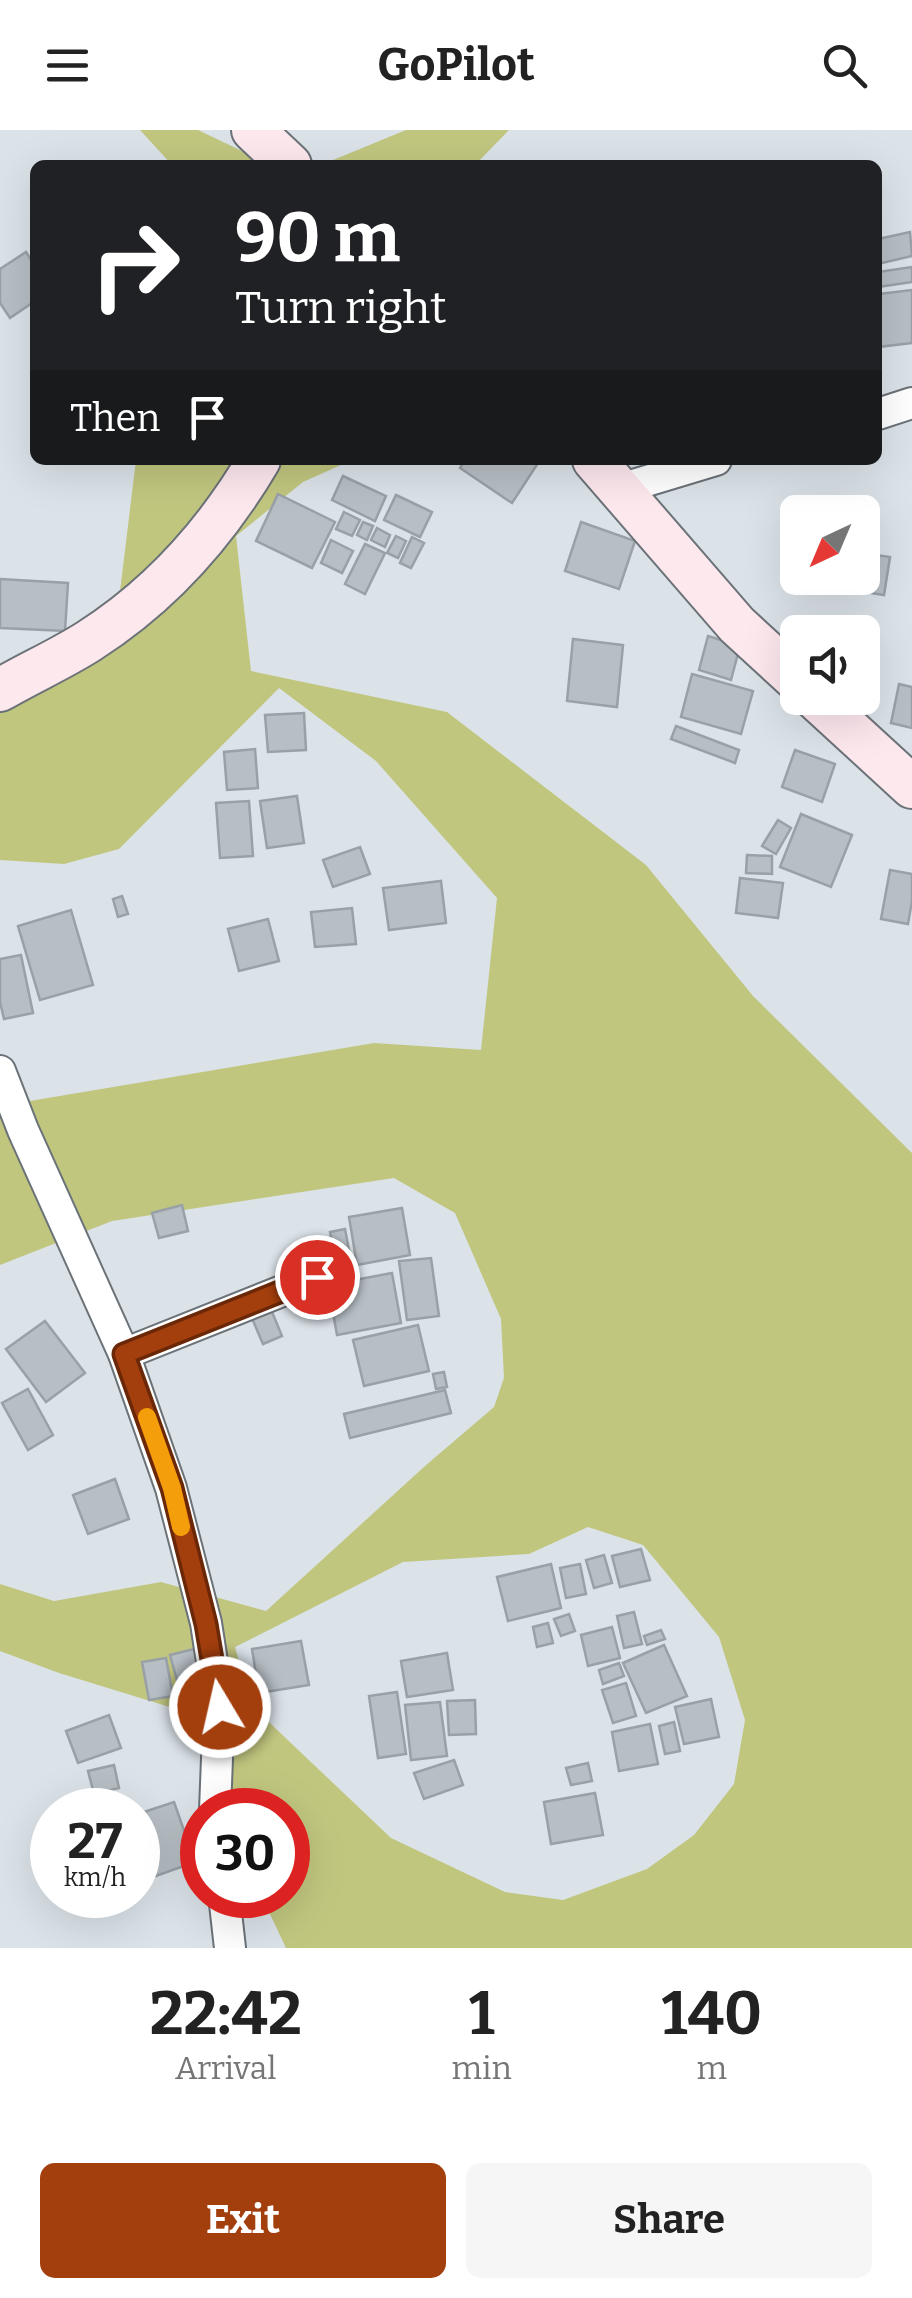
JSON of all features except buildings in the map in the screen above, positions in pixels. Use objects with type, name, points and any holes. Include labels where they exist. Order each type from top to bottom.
[{"type":"street","points":[[253,130],[285,160]]},
{"type":"street","points":[[882,413],[912,403]]},
{"type":"street","points":[[0,690],[89,641],[174,573],[218,522],[255,465]]},
{"type":"street","points":[[607,475],[680,465]]},
{"type":"street","points":[[607,475],[737,625],[780,665]]},
{"type":"street","points":[[834,715],[912,787]]},
{"type":"street","points":[[0,1071],[124,1354],[172,1488],[206,1624],[220,1707],[216,1788]]},
{"type":"street","points":[[124,1354],[317,1277]]},
{"type":"street","points":[[227,1918],[230,1948]]},
{"type":"green space","points":[[140,130],[198,130],[261,160],[167,160]]},
{"type":"green space","points":[[406,130],[509,130],[480,160],[333,160]]},
{"type":"green space","points":[[135,465],[341,465],[303,482],[236,536],[251,671],[447,712],[646,865],[753,996],[912,1153],[912,1948],[286,1948],[272,1918],[310,1918],[310,1788],[229,1788],[212,1720],[0,1651],[0,1584],[54,1601],[161,1582],[266,1611],[494,1407],[504,1378],[501,1319],[455,1213],[394,1178],[112,1221],[0,1265],[0,1106],[374,1043],[481,1050],[497,898],[376,761],[279,688],[119,849],[64,864],[0,860],[0,705],[117,616]],"holes":[[[588,1527],[643,1545],[719,1637],[745,1720],[734,1784],[694,1835],[647,1869],[563,1900],[505,1892],[391,1838],[252,1706],[235,1647],[403,1562],[529,1554]]]},
{"type":"slow traffic","points":[[147,1417],[181,1527]]},
{"type":"route","points":[[220,1707],[206,1624],[172,1488],[124,1354],[317,1277]]}]
